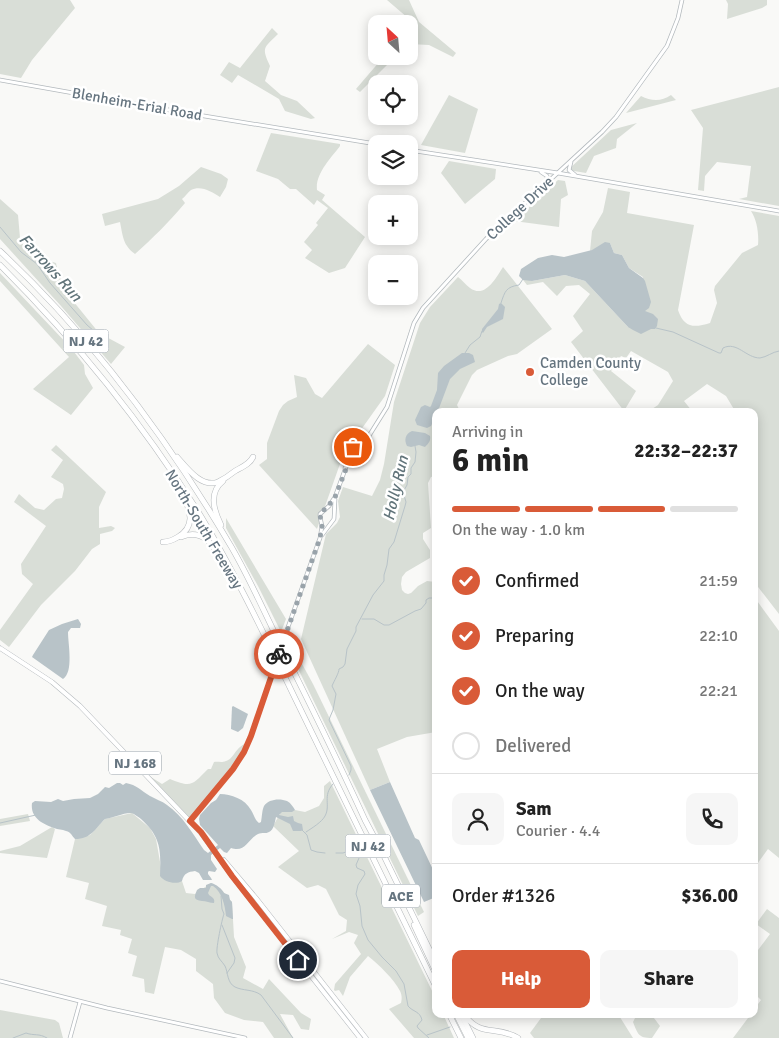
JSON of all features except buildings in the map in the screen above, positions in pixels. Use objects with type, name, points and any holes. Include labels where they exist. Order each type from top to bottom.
[{"type":"highway","name":"North-South Freeway","points":[[0,250],[75,328],[113,373],[137,404],[198,493],[232,549],[268,619],[432,954]]},
{"type":"highway","name":"North-South Freeway","points":[[0,266],[43,310],[104,379],[143,430],[201,517],[223,554],[432,980]]},
{"type":"highway","points":[[162,440],[194,475],[210,483],[222,480],[250,462],[253,456]]},
{"type":"highway","points":[[232,549],[216,514],[215,492],[218,485],[223,481],[251,464],[256,463]]},
{"type":"highway","points":[[163,542],[170,542],[184,533],[190,521],[188,505],[171,472]]},
{"type":"highway","points":[[167,548],[172,542],[182,536],[198,535],[213,547],[232,573]]},
{"type":"highway","name":"ACE","points":[[365,820],[432,963]]},
{"type":"highway","points":[[451,1018],[461,1038]]},
{"type":"highway","points":[[458,1018],[468,1038]]},
{"type":"highway","points":[[465,1018],[473,1038]]},
{"type":"highway","points":[[466,1018],[479,1029],[512,1035],[518,1038]]},
{"type":"highway","points":[[502,1038],[512,1038]]},
{"type":"main road","name":"College Drive","points":[[365,447],[366,441],[387,407],[414,323],[423,308],[486,239],[616,117],[666,46],[678,18],[682,0]]},
{"type":"main road","name":"Blenheim-Erial Road","points":[[0,80],[368,143]]},
{"type":"main road","points":[[418,151],[558,173],[779,211]]},
{"type":"main road","points":[[571,161],[570,171],[580,177]]},
{"type":"main road","points":[[538,171],[547,176],[548,181],[546,184]]},
{"type":"main road","name":"College Drive","points":[[358,442],[366,437],[375,427]]},
{"type":"main road","points":[[190,821],[233,769],[244,752],[320,538],[322,528],[320,515],[335,497],[354,444],[358,442],[363,443],[365,447],[364,452],[353,457],[346,468]]},
{"type":"main road","points":[[353,449],[355,453],[359,454]]},
{"type":"main road","points":[[320,538],[325,529],[335,519],[335,497]]},
{"type":"main road","points":[[325,509],[331,510],[335,514]]},
{"type":"main road","points":[[321,521],[326,524],[332,522]]},
{"type":"main road","name":"NJ 168","points":[[0,648],[52,682],[80,706],[190,821],[360,1038]]},
{"type":"main road","name":"NJ 168","points":[[234,875],[366,1038]]},
{"type":"main road","points":[[0,981],[80,1002],[244,1038]]},
{"type":"main road","points":[[70,1038],[80,1002]]},
{"type":"shaded area","points":[[0,0],[70,0],[75,8],[32,60],[21,78],[0,74]]},
{"type":"shaded area","points":[[387,0],[409,0],[416,15],[404,15]]},
{"type":"shaded area","points":[[726,0],[767,0],[767,5],[727,19],[728,4]]},
{"type":"shaded area","points":[[418,20],[456,53],[453,57],[429,45],[418,44]]},
{"type":"shaded area","points":[[272,28],[278,34],[265,48],[265,55],[270,66],[265,81],[281,95],[297,101],[315,118],[311,119],[285,111],[279,99],[238,75],[232,83],[220,75],[229,62],[240,68]]},
{"type":"shaded area","points":[[377,65],[387,65],[377,75],[368,75]]},
{"type":"shaded area","points":[[368,75],[368,84],[360,92],[356,89]]},
{"type":"shaded area","points":[[779,87],[779,206],[739,199],[747,197],[751,166],[717,162],[705,176],[704,191],[698,190],[703,128],[691,110]]},
{"type":"shaded area","points":[[449,95],[478,109],[465,153],[421,145]]},
{"type":"shaded area","points":[[671,95],[676,100],[626,113],[641,96],[656,100],[664,99]]},
{"type":"shaded area","points":[[637,123],[617,139],[616,148],[594,156],[586,173],[568,170],[611,130]]},
{"type":"shaded area","points":[[271,133],[340,144],[318,178],[317,190],[325,195],[322,200],[365,237],[345,268],[329,273],[305,258],[312,250],[304,242],[318,225],[316,223],[328,208],[317,200],[314,205],[296,189],[290,189],[278,179],[256,171]]},
{"type":"shaded area","points":[[449,161],[496,169],[495,179],[465,204],[441,173]]},
{"type":"shaded area","points":[[201,167],[221,174],[228,179],[220,197],[210,191],[199,188],[191,190],[182,199],[185,203],[179,210],[135,254],[126,244],[120,222],[105,226],[102,214],[158,199],[179,186]]},
{"type":"shaded area","points":[[558,180],[565,181],[568,195],[561,199],[559,227],[514,221]]},
{"type":"shaded area","points":[[608,188],[630,192],[627,213],[694,225],[678,310],[683,320],[694,326],[710,323],[717,303],[715,286],[742,253],[758,245],[757,227],[751,211],[779,216],[779,614],[758,587],[758,408],[733,408],[726,396],[707,384],[684,401],[690,408],[654,408],[658,405],[673,381],[668,372],[631,351],[626,358],[621,356],[611,371],[636,391],[626,408],[622,408],[571,342],[583,331],[573,316],[590,294],[579,285],[566,286],[557,296],[543,282],[527,285],[520,276],[532,281],[565,275],[585,281],[628,327],[645,312],[643,277],[629,268],[622,255],[614,253],[610,243],[590,251],[592,231],[603,212]]},
{"type":"shaded area","points":[[0,199],[18,215],[20,238],[30,255],[56,263],[58,273],[69,296],[99,333],[125,347],[111,364],[0,239]]},
{"type":"shaded area","points":[[605,242],[610,243],[614,253],[622,255],[629,268],[645,281],[651,302],[649,308],[645,311],[653,314],[658,319],[655,329],[641,334],[628,327],[585,281],[565,275],[532,281],[523,280],[519,276],[521,269],[538,258],[552,255],[564,257],[592,250]]},
{"type":"shaded area","points":[[503,267],[552,329],[517,354],[477,370],[472,375],[457,405],[458,408],[432,408],[432,477],[428,483],[431,528],[423,533],[423,539],[430,550],[430,558],[406,572],[402,577],[401,584],[402,590],[408,594],[427,581],[432,582],[432,733],[407,737],[377,749],[390,782],[370,790],[301,639],[326,534],[340,517],[338,501],[343,487],[372,496],[380,480],[394,402],[420,323],[430,307],[458,277],[470,288],[475,291],[481,291],[490,286]]},
{"type":"shaded area","points":[[0,273],[71,348],[84,365],[85,374],[93,388],[71,415],[33,389],[69,357],[0,281]]},
{"type":"shaded area","points":[[501,303],[505,307],[503,319],[487,327],[483,333],[482,329]]},
{"type":"shaded area","points":[[368,344],[395,365],[385,396],[341,461],[317,529],[259,465],[267,459],[267,443],[279,411],[288,401],[297,397],[294,375],[306,378],[315,394],[322,398]]},
{"type":"shaded area","points":[[462,353],[473,355],[475,362],[460,369],[450,379],[439,408],[432,408],[431,426],[427,428],[417,425],[415,420],[421,407],[425,405],[431,406],[437,390],[438,373],[444,366]]},
{"type":"shaded area","points":[[412,431],[425,433],[430,436],[430,441],[425,447],[419,445],[407,446],[406,437]]},
{"type":"shaded area","points":[[56,445],[106,492],[99,507],[99,528],[111,526],[115,528],[112,531],[100,534],[100,544],[92,549],[75,571],[41,605],[9,647],[0,640],[0,630],[33,584],[22,574],[21,564],[46,526],[14,502],[19,494],[35,508],[44,510],[56,499],[62,498],[63,484],[51,477],[63,460],[51,450]]},
{"type":"shaded area","points":[[226,518],[286,619],[281,632],[226,528]]},
{"type":"shaded area","points":[[758,602],[779,631],[779,858],[768,849],[758,863]]},
{"type":"shaded area","points":[[78,619],[81,624],[80,628],[71,628],[68,632],[69,664],[63,679],[32,657],[49,630]]},
{"type":"shaded area","points":[[287,646],[295,651],[313,684],[424,912],[418,916]]},
{"type":"shaded area","points":[[233,706],[248,714],[243,728],[238,732],[231,729]]},
{"type":"shaded area","points":[[247,743],[239,759],[189,821],[143,772],[162,784],[170,779],[187,784],[195,782],[208,769],[211,769],[214,762],[229,760],[240,747]]},
{"type":"shaded area","points":[[330,781],[432,991],[432,1018],[445,1018],[454,1038],[414,1038],[389,1009],[401,1003],[400,991],[390,977],[368,956],[350,977],[343,996],[339,990],[334,990],[335,984],[361,954],[354,943],[358,935],[349,932],[332,939],[346,931],[347,920],[339,915],[326,889],[318,885],[307,888],[278,867],[299,851],[273,826],[281,812],[295,810],[305,812],[319,806],[324,798],[324,786]]},
{"type":"shaded area","points":[[390,782],[415,838],[419,840],[432,868],[432,899],[424,902],[370,790]]},
{"type":"shaded area","points":[[117,783],[133,785],[173,809],[208,853],[218,845],[200,825],[199,819],[200,815],[220,794],[233,796],[241,800],[248,806],[259,823],[261,822],[264,806],[268,802],[274,800],[287,801],[295,810],[292,812],[282,812],[279,815],[293,816],[294,821],[302,824],[303,830],[293,831],[290,824],[276,817],[271,831],[268,833],[258,834],[240,849],[231,848],[227,853],[220,848],[211,855],[211,860],[217,869],[215,872],[208,872],[212,880],[203,880],[199,873],[195,871],[187,873],[182,881],[173,883],[164,880],[160,876],[160,851],[156,838],[148,826],[134,814],[126,813],[105,819],[89,835],[75,839],[68,832],[46,825],[38,820],[33,813],[32,803],[35,801],[51,802],[58,799],[63,801],[90,798],[98,794],[105,787],[109,788]]},
{"type":"shaded area","points":[[132,813],[150,828],[156,839],[163,879],[182,881],[186,893],[195,894],[211,883],[221,889],[232,902],[234,937],[246,967],[243,978],[263,989],[269,979],[301,1013],[311,1019],[309,1030],[301,1029],[293,1015],[280,1014],[293,1038],[274,1038],[263,1022],[244,1020],[225,1013],[214,998],[213,984],[196,971],[196,959],[181,950],[165,947],[154,994],[145,992],[144,979],[132,976],[137,956],[128,953],[132,939],[120,935],[121,930],[102,926],[107,906],[85,899],[89,883],[66,877],[75,839],[90,835],[105,819]]},
{"type":"shaded area","points":[[28,814],[30,821],[0,826],[0,819]]},
{"type":"shaded area","points":[[52,827],[55,829],[47,858],[0,853],[0,851],[20,846]]},
{"type":"shaded area","points":[[211,883],[229,895],[232,902],[233,919],[226,916],[219,892],[213,886],[211,886],[208,893],[214,899],[214,903],[196,899],[197,890],[206,888],[206,885]]},
{"type":"shaded area","points":[[767,909],[779,918],[779,1038],[733,1038],[748,1018],[758,1018],[758,1004],[761,1000],[758,997],[758,950],[770,934],[758,925],[758,921]]},
{"type":"shaded area","points":[[0,1010],[55,1020],[59,1023],[63,1038],[0,1038]]},
{"type":"shaded area","points":[[541,1018],[620,1018],[633,1038],[534,1038],[530,1033]]},
{"type":"shaded area","points":[[635,1018],[654,1018],[660,1026],[652,1038],[644,1037],[638,1032],[633,1022]]},
{"type":"waterway","name":"Farrows Run","points":[[0,227],[21,252],[37,264],[50,283],[87,325],[108,343]]},
{"type":"waterway","name":"Holly Run","points":[[501,303],[507,290],[519,285],[523,279]]},
{"type":"waterway","name":"Holly Run","points":[[656,328],[673,332],[719,353],[728,346],[760,358],[779,351]]},
{"type":"waterway","name":"Holly Run","points":[[465,353],[470,345],[480,337],[482,331]]},
{"type":"waterway","name":"Holly Run","points":[[349,775],[351,766],[329,720],[336,694],[332,686],[339,669],[345,664],[347,649],[356,631],[356,627],[373,595],[384,581],[389,549],[394,542],[406,502],[403,492],[415,462],[415,446]]},
{"type":"waterway","points":[[362,619],[374,619],[384,625],[389,625],[421,609],[426,600],[432,598]]},
{"type":"waterway","name":"Holly Run","points":[[306,832],[324,818],[327,812],[327,796],[333,784]]},
{"type":"waterway","points":[[0,823],[36,815]]},
{"type":"waterway","points":[[302,830],[307,835],[311,850],[325,853]]},
{"type":"waterway","points":[[336,853],[343,853],[354,849],[358,852],[359,858],[356,865],[365,874],[358,885],[356,894],[360,906],[362,926],[368,940],[396,971],[404,984],[408,1006],[418,1013],[422,1020],[417,1026],[429,1038]]},
{"type":"waterway","points":[[221,896],[224,914],[217,953],[225,966],[229,980],[235,987],[261,995],[293,1038]]},
{"type":"waterway","points":[[222,925],[235,958],[227,973]]},
{"type":"waterway","points":[[427,1035],[450,1027]]},
{"type":"waterway","points":[[13,1038],[26,1033],[47,1038]]},
{"type":"way so far","points":[[279,654],[320,538],[322,526],[321,512],[326,509],[335,497],[353,447]]},
{"type":"place","name":"Camden County College","points":[[530,372]]},
{"type":"route","points":[[279,654],[244,752],[233,769],[190,821],[201,832],[232,876],[298,960]]}]
